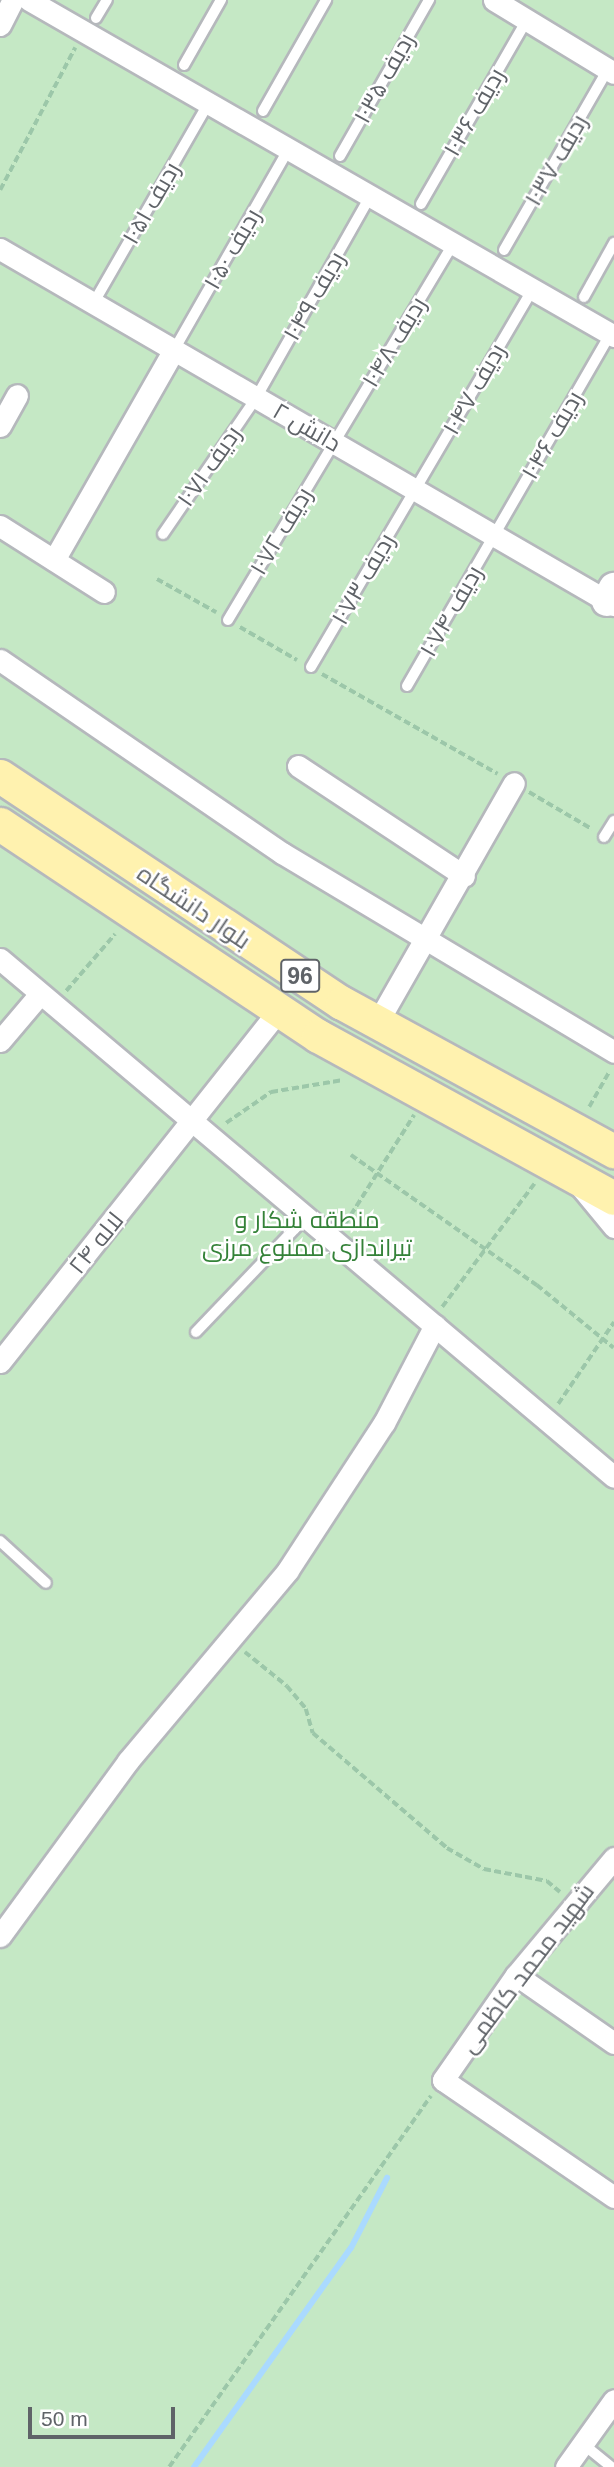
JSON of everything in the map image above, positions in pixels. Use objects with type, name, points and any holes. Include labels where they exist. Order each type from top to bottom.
[{"type":"main road","name":"بلوار دانشگاه","points":[[0,776],[224,928],[377,1023],[614,1152]]},
{"type":"main road","name":"بلوار دانشگاه","points":[[0,824],[279,1010],[387,1076],[614,1198]]},
{"type":"street","points":[[0,25],[13,0]]},
{"type":"street","points":[[29,0],[90,25],[209,102],[612,335]]},
{"type":"street","points":[[494,0],[611,71]]},
{"type":"street","name":"دانش ۲","points":[[0,249],[495,536],[612,598]]},
{"type":"street","points":[[54,560],[174,350]]},
{"type":"street","points":[[0,426],[16,395]]},
{"type":"street","points":[[0,526],[104,592]]},
{"type":"street","points":[[0,660],[282,853],[614,1052]]},
{"type":"street","points":[[298,766],[464,876]]},
{"type":"street","points":[[377,1023],[464,876],[514,783]]},
{"type":"street","points":[[0,959],[614,1477]]},
{"type":"street","points":[[0,1041],[46,1000]]},
{"type":"street","name":"لاله ۲۴","points":[[0,1362],[193,1124],[279,1010]]},
{"type":"street","points":[[562,1172],[614,1227]]},
{"type":"street","points":[[0,1936],[128,1761],[232,1638],[334,1502],[384,1423],[435,1325]]},
{"type":"street","name":"شهید محمد کاظمی","points":[[443,2080],[516,1975],[573,1903],[614,1858]]},
{"type":"street","points":[[516,1975],[614,2043]]},
{"type":"street","points":[[443,2080],[614,2197]]},
{"type":"street","points":[[566,2467],[614,2400]]},
{"type":"lane","points":[[90,25],[107,0]]},
{"type":"lane","points":[[184,65],[220,0]]},
{"type":"lane","points":[[263,111],[327,0]]},
{"type":"lane","name":"ردیف ۱۰۳۵","points":[[340,156],[429,0]]},
{"type":"lane","name":"ردیف ۱۰۳۶","points":[[421,204],[527,20]]},
{"type":"lane","name":"ردیف ۱۰۳۷","points":[[504,250],[611,71]]},
{"type":"lane","name":"ردیف ۱۰۵۱","points":[[93,303],[209,102]]},
{"type":"lane","name":"ردیف ۱۰۵۰","points":[[174,350],[289,148]]},
{"type":"lane","name":"ردیف ۱۰۴۹","points":[[256,398],[371,195]]},
{"type":"lane","name":"ردیف ۱۰۴۸","points":[[334,443],[454,242]]},
{"type":"lane","points":[[584,296],[614,243]]},
{"type":"lane","name":"ردیف ۱۰۴۷","points":[[415,490],[533,288]]},
{"type":"lane","name":"ردیف ۱۰۴۶","points":[[495,536],[612,335]]},
{"type":"lane","name":"ردیف ۱۰۷۱","points":[[163,534],[256,398]]},
{"type":"lane","name":"ردیف ۱۰۷۲","points":[[228,620],[334,443]]},
{"type":"lane","name":"ردیف ۱۰۷۳","points":[[311,667],[415,490]]},
{"type":"lane","name":"ردیف ۱۰۷۴","points":[[407,686],[495,536]]},
{"type":"lane","points":[[604,836],[614,821]]},
{"type":"lane","points":[[196,1332],[306,1217]]},
{"type":"lane","points":[[0,1541],[46,1583]]},
{"type":"lane","points":[[583,2444],[611,2467]]},
{"type":"path","points":[[0,190],[90,25]]},
{"type":"path","points":[[157,579],[604,836]]},
{"type":"path","points":[[46,1000],[115,934]]},
{"type":"path","points":[[573,1132],[614,1063]]},
{"type":"path","points":[[213,1139],[224,1124],[271,1092],[299,1083],[387,1076]]},
{"type":"path","points":[[334,1241],[425,1098]]},
{"type":"path","points":[[351,1155],[482,1248],[614,1348]]},
{"type":"path","points":[[435,1325],[482,1248],[562,1172]]},
{"type":"path","points":[[548,1420],[614,1322]]},
{"type":"path","points":[[232,1638],[287,1686],[306,1709],[313,1733],[447,1848],[484,1869],[547,1881],[573,1903]]},
{"type":"path","points":[[169,2467],[443,2080]]},
{"type":"green space","name":"منطقه شکار و تیراندازی ممنوع مرزی","points":[[0,0],[614,0],[614,2467],[0,2467]]},
{"type":"waterway","points":[[194,2467],[351,2248],[387,2178]]}]
